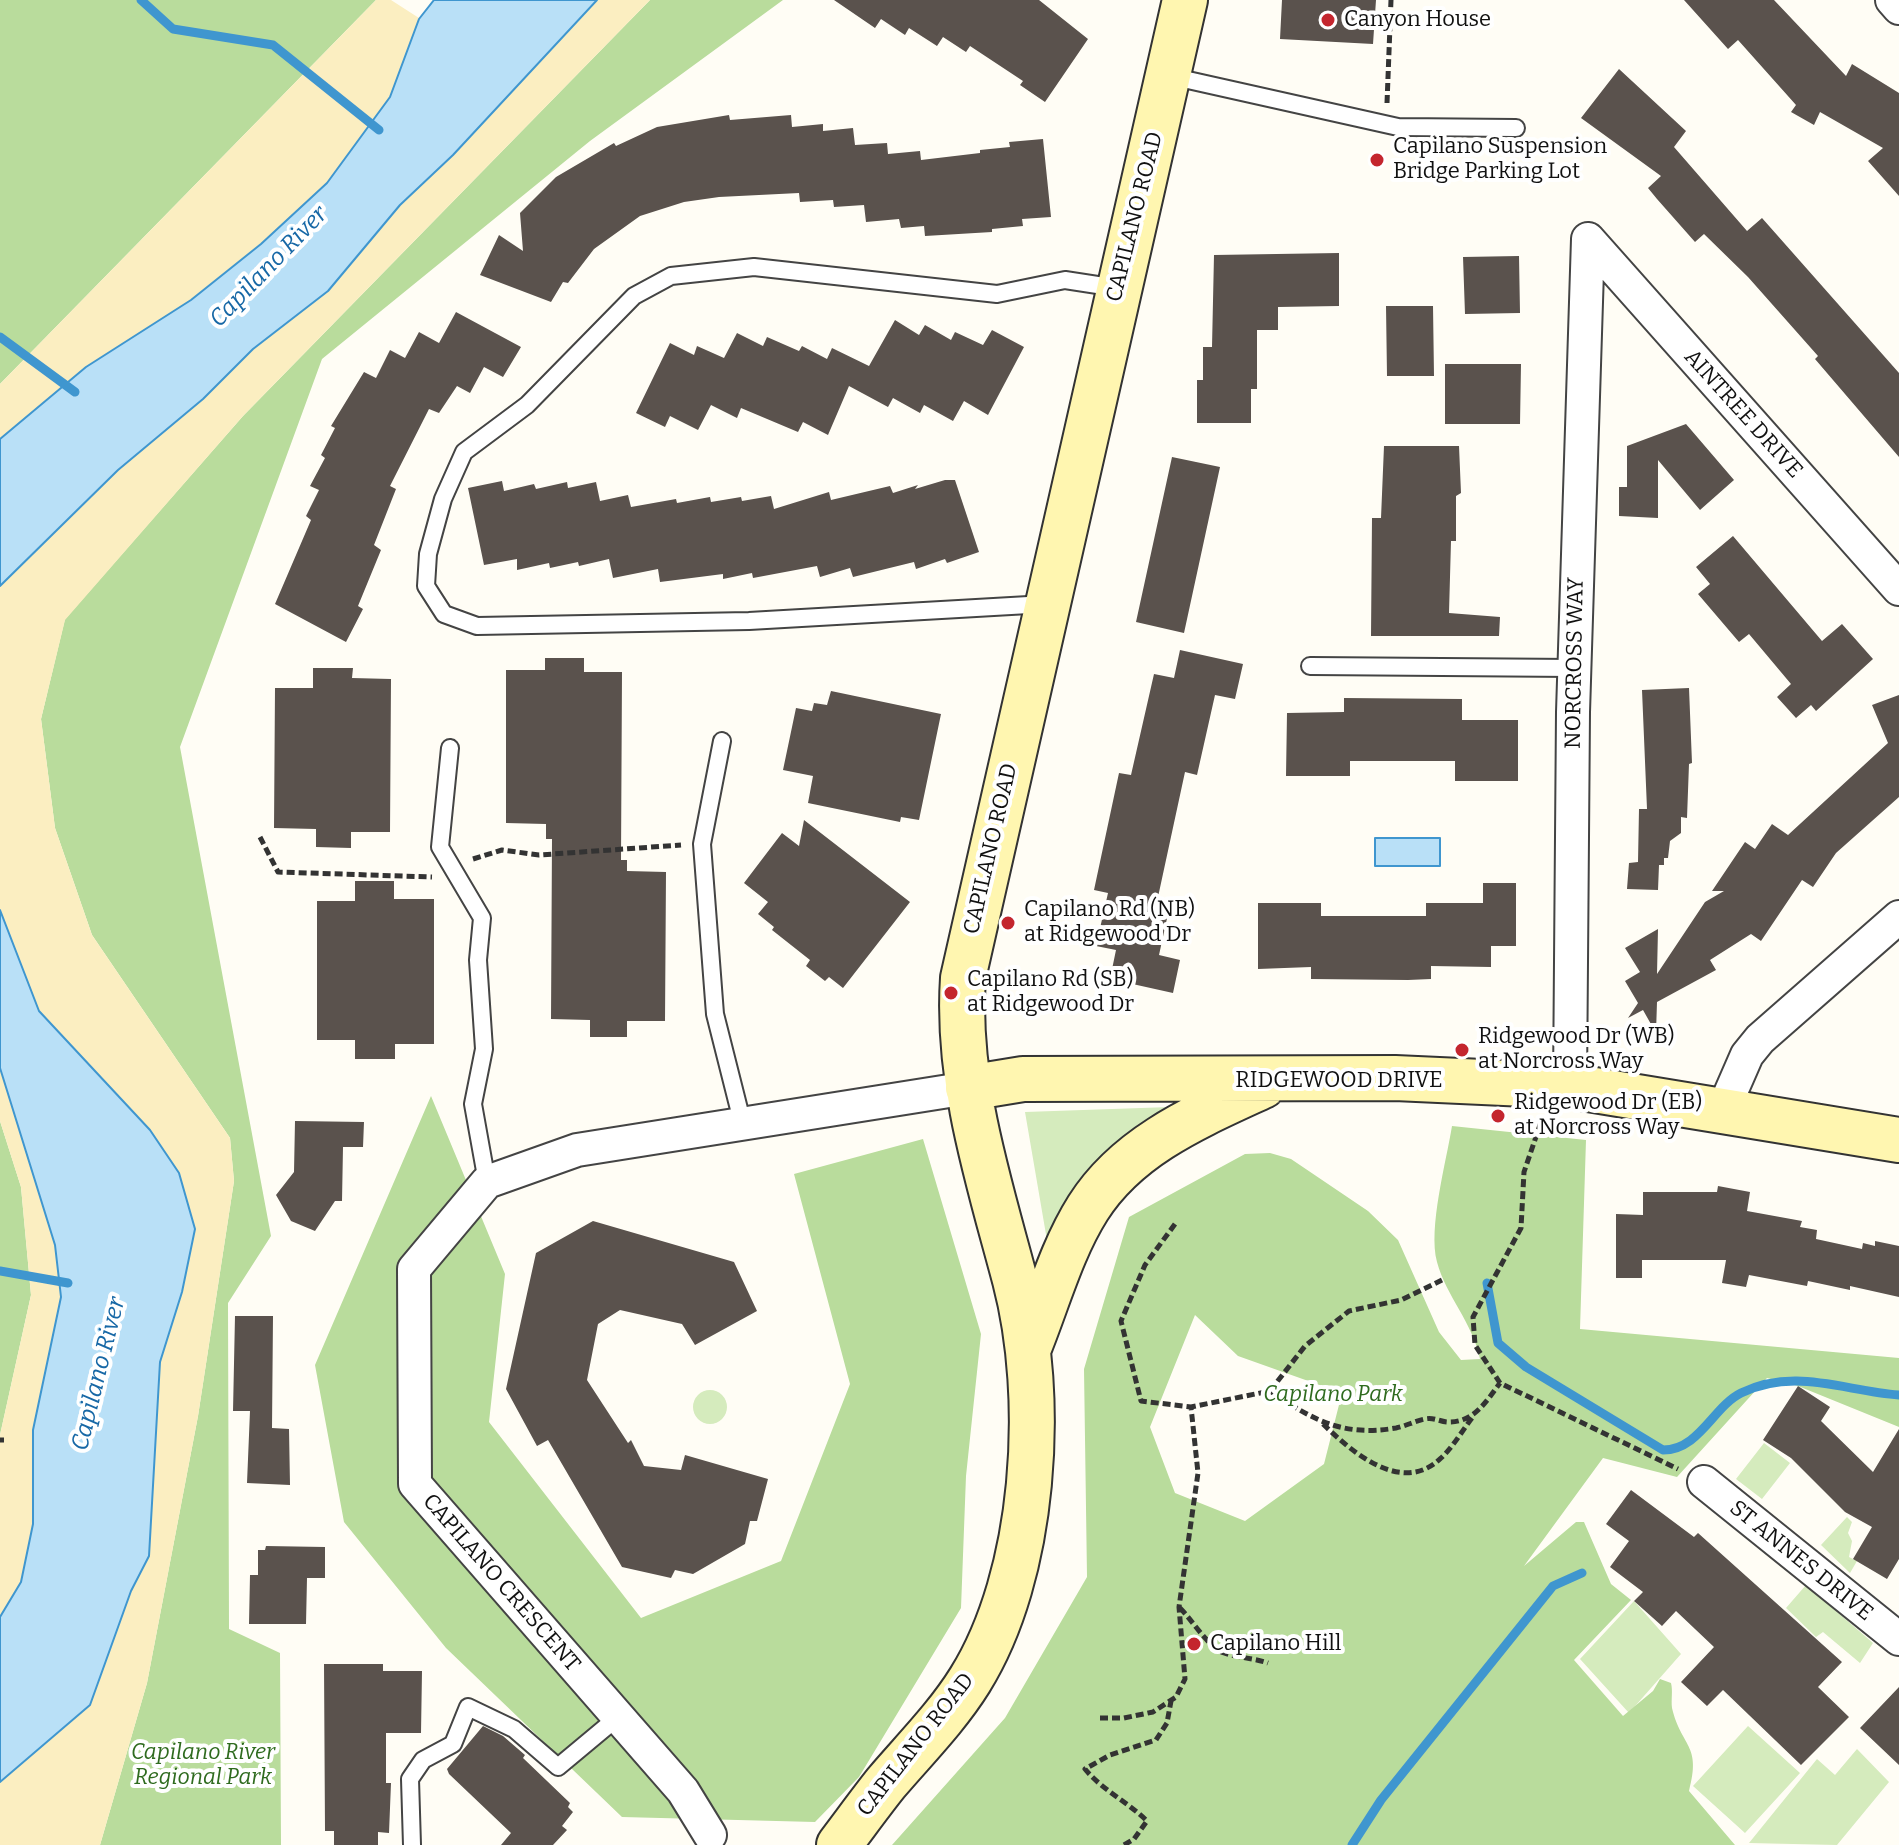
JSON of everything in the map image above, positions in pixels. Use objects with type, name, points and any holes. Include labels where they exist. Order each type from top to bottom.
[{"type":"main road","name":"CAPILANO ROAD","points":[[839,1845],[971,1679],[999,1619],[1018,1553],[1031,1447],[1030,1345],[968,1088],[961,1012],[965,967],[1117,288],[1170,76],[1185,0]]},
{"type":"main road","name":"RIDGEWOOD DRIVE","points":[[968,1088],[1023,1079],[1395,1078],[1570,1086],[1899,1140]]},
{"type":"main road","points":[[1030,1345],[1074,1235],[1105,1185],[1126,1164],[1178,1125],[1275,1080]]},
{"type":"street","points":[[1892,0],[1899,8]]},
{"type":"street","name":"AINTREE DRIVE","points":[[1588,239],[1899,589]]},
{"type":"street","name":"NORCROSS WAY","points":[[1570,1086],[1574,668],[1588,239]]},
{"type":"street","points":[[1723,1110],[1747,1055],[1760,1039],[1899,917]]},
{"type":"street","points":[[487,1182],[577,1150],[968,1088]]},
{"type":"street","name":"CAPILANO CRESCENT","points":[[487,1182],[414,1269],[415,1484],[683,1791],[712,1842]]},
{"type":"street","name":"ST ANNES DRIVE","points":[[1704,1482],[1899,1639]]},
{"type":"lane","points":[[1170,76],[1386,124],[1516,128]]},
{"type":"lane","points":[[1048,604],[749,621],[477,626],[444,614],[426,586],[428,554],[443,499],[464,452],[527,405],[634,296],[671,276],[754,267],[997,294],[1065,280],[1117,288]]},
{"type":"lane","points":[[1310,666],[1574,668]]},
{"type":"lane","points":[[722,741],[702,844],[715,1014],[743,1125]]},
{"type":"lane","points":[[450,748],[440,847],[482,918],[478,960],[484,1049],[473,1104],[487,1182]]},
{"type":"lane","points":[[412,1845],[410,1779],[423,1760],[453,1744],[468,1707],[514,1729],[558,1767],[618,1717]]},
{"type":"path","points":[[1386,124],[1391,0]]},
{"type":"path","points":[[260,837],[278,872],[428,877],[443,876],[483,854],[502,850],[539,855],[702,844]]},
{"type":"path","points":[[1542,1119],[1524,1172],[1524,1217],[1516,1241],[1473,1317],[1475,1345],[1500,1383],[1704,1482]]},
{"type":"path","points":[[1175,1224],[1145,1265],[1121,1321],[1141,1401],[1191,1407],[1270,1391],[1305,1346],[1349,1311],[1401,1300],[1442,1280]]},
{"type":"path","points":[[1319,1421],[1355,1455],[1405,1473],[1428,1468],[1442,1458],[1500,1383]]},
{"type":"path","points":[[1270,1391],[1333,1428],[1397,1428],[1432,1418],[1447,1422],[1472,1418]]},
{"type":"path","points":[[1124,1845],[1134,1839],[1147,1821],[1126,1799],[1095,1781],[1085,1769],[1110,1755],[1156,1740],[1167,1723],[1171,1701],[1185,1679],[1179,1607],[1198,1473],[1191,1407]]},
{"type":"path","points":[[1179,1607],[1199,1627],[1210,1644],[1223,1653],[1268,1663]]},
{"type":"path","points":[[1100,1718],[1124,1718],[1153,1712],[1171,1701]]},
{"type":"green space","points":[[0,0],[376,0],[0,384]]},
{"type":"green space","name":"Capilano River Regional Park","points":[[650,0],[783,0],[590,141],[322,359],[180,747],[271,1236],[228,1303],[229,1629],[280,1653],[281,1845],[100,1845],[147,1683],[198,1416],[234,1181],[230,1138],[92,935],[55,828],[41,719],[65,619],[243,416]]},
{"type":"green space","points":[[431,1096],[505,1274],[489,1422],[641,1618],[781,1561],[850,1384],[794,1174],[923,1139],[981,1334],[966,1476],[961,1608],[859,1777],[815,1822],[622,1817],[446,1648],[344,1522],[315,1365]]},
{"type":"green space","points":[[1199,1106],[1049,1252],[1025,1112]]},
{"type":"green space","points":[[0,1121],[21,1187],[31,1295],[0,1435]]},
{"type":"green space","name":"Capilano Park","points":[[1452,1126],[1586,1140],[1580,1329],[1899,1358],[1899,1427],[1798,1386],[1767,1378],[1677,1477],[1603,1458],[1524,1566],[1576,1522],[1584,1522],[1611,1584],[1631,1600],[1574,1660],[1623,1716],[1653,1691],[1660,1679],[1671,1683],[1672,1708],[1692,1754],[1689,1791],[1735,1845],[892,1845],[1005,1718],[1087,1577],[1084,1369],[1129,1217],[1245,1154],[1270,1153],[1291,1159],[1368,1211],[1398,1240],[1439,1332],[1461,1360],[1480,1359],[1472,1333],[1441,1274],[1435,1248],[1436,1214]],"holes":[[[1195,1315],[1238,1356],[1342,1393],[1324,1464],[1245,1521],[1175,1493],[1150,1427]]]},
{"type":"green space","points":[[710,1390],[722,1395],[727,1407],[722,1419],[710,1424],[698,1419],[693,1407],[698,1395]]},
{"type":"green space","points":[[1764,1443],[1790,1463],[1762,1499],[1736,1479]]},
{"type":"green space","points":[[1847,1517],[1852,1522],[1848,1533],[1852,1541],[1849,1557],[1857,1561],[1850,1573],[1821,1545]]},
{"type":"green space","points":[[1806,1585],[1873,1643],[1860,1663],[1823,1632],[1816,1637],[1786,1608]]},
{"type":"green space","points":[[1634,1601],[1681,1654],[1629,1713],[1580,1659]]},
{"type":"green space","points":[[1748,1726],[1800,1773],[1745,1833],[1693,1786]]},
{"type":"green space","points":[[1857,1749],[1889,1782],[1837,1845],[1749,1843],[1817,1759],[1835,1775]]},
{"type":"sand","points":[[376,0],[391,0],[419,18],[434,0],[650,0],[243,416],[65,620],[41,719],[55,828],[92,935],[230,1138],[234,1181],[198,1416],[147,1683],[100,1845],[0,1845],[0,1435],[31,1295],[21,1187],[0,1121],[0,384]]},
{"type":"water","name":"Capilano River","points":[[434,0],[597,0],[453,155],[400,205],[328,291],[253,349],[203,399],[118,470],[0,586],[0,439],[86,367],[191,300],[261,244],[327,183],[390,97],[419,19]]},
{"type":"water","points":[[1375,838],[1440,838],[1440,866],[1375,866]]},
{"type":"water","name":"Capilano River","points":[[0,910],[39,1011],[150,1130],[179,1173],[195,1229],[182,1292],[160,1362],[149,1556],[131,1591],[90,1705],[0,1782],[0,1617],[21,1582],[33,1524],[33,1430],[61,1297],[55,1245],[0,1068]]},
{"type":"building","points":[[834,0],[1039,0],[1088,39],[1045,102],[1020,85],[1023,81],[970,46],[966,52],[943,37],[937,46],[909,28],[905,35],[881,19],[875,28]]},
{"type":"building","name":"Canyon House","points":[[1282,0],[1376,0],[1373,44],[1280,39]]},
{"type":"building","points":[[1684,0],[1774,0],[1846,76],[1852,64],[1899,93],[1899,196],[1868,161],[1883,148],[1820,112],[1814,125],[1791,112],[1796,105],[1738,40],[1728,49]]},
{"type":"building","points":[[1619,69],[1686,131],[1674,147],[1747,231],[1762,218],[1899,373],[1899,457],[1815,359],[1818,356],[1748,277],[1704,234],[1695,242],[1657,199],[1648,188],[1661,176],[1581,118]]},
{"type":"building","points":[[729,115],[730,120],[791,115],[792,127],[823,124],[823,131],[853,128],[855,145],[887,143],[888,154],[920,151],[921,160],[980,153],[980,150],[1010,147],[1009,142],[1043,139],[1051,217],[1022,219],[1023,226],[992,229],[992,232],[925,236],[924,226],[901,228],[899,219],[866,222],[864,205],[834,207],[833,200],[800,202],[799,193],[719,197],[684,202],[640,216],[594,249],[568,283],[563,282],[551,302],[480,275],[499,235],[523,251],[520,213],[556,177],[614,143],[616,146],[657,127]]},
{"type":"building","points":[[1339,253],[1339,306],[1278,307],[1278,330],[1257,330],[1257,389],[1251,389],[1251,423],[1197,423],[1197,380],[1203,380],[1203,347],[1212,347],[1214,255]]},
{"type":"building","points":[[1519,256],[1520,313],[1465,314],[1463,257]]},
{"type":"building","points":[[1386,306],[1433,306],[1434,376],[1387,376]]},
{"type":"building","points":[[456,312],[521,347],[503,377],[484,367],[470,393],[457,386],[439,413],[429,409],[390,486],[396,489],[374,545],[381,550],[358,606],[363,609],[346,642],[275,604],[311,520],[306,516],[319,490],[310,486],[325,458],[321,455],[335,428],[331,426],[364,372],[376,378],[390,350],[405,358],[419,332],[439,343]]},
{"type":"building","points":[[895,320],[919,335],[925,325],[951,340],[955,332],[983,345],[992,330],[1024,347],[988,415],[964,401],[953,421],[924,405],[920,413],[893,398],[888,407],[849,386],[828,435],[803,422],[798,432],[741,408],[737,418],[711,405],[698,430],[670,416],[665,427],[636,413],[670,343],[694,355],[697,346],[724,358],[737,333],[763,346],[767,337],[799,351],[802,346],[827,359],[832,348],[869,366]]},
{"type":"building","points":[[1445,364],[1521,364],[1520,424],[1445,424]]},
{"type":"building","points":[[1686,424],[1734,480],[1700,510],[1658,460],[1658,518],[1619,516],[1619,487],[1627,487],[1627,446]]},
{"type":"building","points":[[1384,446],[1459,446],[1461,493],[1456,496],[1456,541],[1451,541],[1449,613],[1500,617],[1499,636],[1371,636],[1372,518],[1381,518]]},
{"type":"building","points":[[1172,457],[1220,467],[1184,633],[1136,622]]},
{"type":"building","points":[[955,480],[979,552],[947,563],[945,559],[916,569],[914,562],[853,577],[850,568],[820,577],[817,566],[753,578],[752,573],[723,579],[723,574],[660,582],[658,569],[613,578],[609,559],[579,566],[578,562],[550,568],[549,563],[517,570],[517,559],[484,565],[468,488],[502,481],[504,491],[534,484],[536,489],[567,482],[568,488],[596,482],[600,501],[628,495],[631,507],[676,499],[677,503],[710,497],[711,502],[771,496],[774,509],[829,492],[831,500],[890,486],[893,493]]},
{"type":"building","points":[[1733,536],[1822,641],[1842,624],[1873,659],[1816,711],[1811,705],[1796,718],[1777,697],[1791,684],[1749,634],[1739,642],[1698,594],[1710,584],[1696,567]]},
{"type":"building","points":[[1180,650],[1243,664],[1235,699],[1215,695],[1197,775],[1185,772],[1158,897],[1171,900],[1159,955],[1180,960],[1173,993],[1110,979],[1116,950],[1096,946],[1108,893],[1094,890],[1119,773],[1131,775],[1154,674],[1174,678]]},
{"type":"building","points":[[545,658],[584,658],[584,672],[622,672],[621,860],[627,860],[627,871],[666,872],[665,1021],[627,1021],[627,1037],[590,1037],[590,1020],[551,1019],[552,839],[546,839],[546,824],[506,823],[506,670],[545,670]]},
{"type":"building","points":[[313,668],[353,668],[352,678],[391,679],[390,832],[351,832],[351,848],[316,847],[316,829],[274,828],[275,688],[313,688]]},
{"type":"building","points":[[1689,688],[1692,763],[1689,764],[1687,818],[1681,817],[1681,833],[1670,841],[1668,858],[1664,858],[1664,865],[1659,865],[1658,890],[1627,889],[1629,863],[1638,862],[1639,809],[1647,809],[1642,690]]},
{"type":"building","points":[[831,691],[941,714],[919,820],[901,817],[900,822],[808,803],[813,776],[783,770],[796,708],[812,711],[814,703],[827,705]]},
{"type":"building","points":[[1899,695],[1899,797],[1836,853],[1813,887],[1802,880],[1761,941],[1751,934],[1710,960],[1716,970],[1657,1002],[1656,1033],[1643,1010],[1628,1018],[1638,1003],[1625,981],[1640,972],[1625,948],[1658,929],[1657,974],[1705,902],[1724,891],[1712,891],[1745,842],[1755,849],[1772,824],[1788,835],[1888,743],[1872,705]]},
{"type":"building","points":[[1344,698],[1462,699],[1462,720],[1518,720],[1518,781],[1455,781],[1455,761],[1350,761],[1350,776],[1286,776],[1287,713],[1344,712]]},
{"type":"building","points":[[804,820],[910,902],[843,988],[829,977],[825,981],[806,966],[810,960],[772,930],[774,927],[758,914],[768,902],[744,883],[782,833],[799,846]]},
{"type":"building","points":[[355,881],[394,881],[394,899],[434,899],[434,1044],[395,1044],[395,1059],[355,1059],[355,1040],[317,1040],[317,901],[355,901]]},
{"type":"building","points":[[1483,883],[1516,883],[1516,946],[1491,946],[1491,967],[1431,966],[1431,979],[1408,980],[1311,979],[1311,967],[1258,969],[1258,903],[1321,903],[1321,916],[1426,916],[1426,903],[1483,903]]},
{"type":"building","points":[[295,1121],[364,1122],[363,1147],[343,1147],[342,1201],[335,1201],[315,1231],[291,1221],[276,1195],[294,1172]]},
{"type":"building","points":[[1718,1186],[1750,1192],[1747,1211],[1802,1221],[1800,1227],[1817,1230],[1816,1239],[1862,1249],[1863,1243],[1875,1246],[1875,1241],[1899,1246],[1899,1297],[1850,1286],[1850,1290],[1808,1281],[1807,1286],[1749,1275],[1746,1287],[1722,1283],[1726,1260],[1642,1260],[1642,1278],[1616,1278],[1616,1214],[1643,1215],[1643,1192],[1717,1192]]},
{"type":"building","points":[[593,1221],[734,1262],[757,1311],[695,1345],[682,1324],[620,1310],[598,1324],[587,1380],[628,1443],[631,1440],[644,1466],[681,1470],[685,1455],[768,1479],[757,1521],[750,1521],[745,1544],[693,1574],[675,1570],[671,1578],[622,1567],[548,1440],[537,1446],[506,1389],[536,1253]]},
{"type":"building","points":[[235,1316],[273,1316],[272,1428],[289,1429],[290,1485],[247,1483],[250,1411],[233,1411]]},
{"type":"building","points":[[1798,1386],[1830,1407],[1821,1421],[1873,1472],[1899,1429],[1899,1559],[1887,1579],[1853,1559],[1872,1527],[1845,1512],[1791,1458],[1763,1440]]},
{"type":"building","points":[[1631,1490],[1694,1537],[1698,1533],[1842,1662],[1818,1687],[1849,1717],[1801,1765],[1723,1690],[1707,1706],[1681,1682],[1714,1647],[1676,1611],[1662,1626],[1634,1601],[1643,1592],[1610,1567],[1629,1541],[1606,1524]]},
{"type":"building","points":[[266,1546],[325,1547],[325,1578],[307,1578],[306,1624],[249,1624],[250,1575],[258,1575],[258,1550],[265,1550]]},
{"type":"building","points":[[324,1664],[383,1664],[383,1671],[422,1671],[421,1733],[386,1733],[386,1783],[391,1783],[389,1833],[378,1832],[378,1845],[334,1845],[334,1831],[325,1831]]},
{"type":"building","points":[[1899,1687],[1899,1765],[1860,1728]]},
{"type":"building","points":[[483,1726],[503,1736],[525,1755],[523,1758],[570,1803],[568,1807],[573,1812],[562,1826],[567,1830],[553,1845],[501,1845],[511,1833],[449,1774],[447,1769]]},
{"type":"waterway","points":[[141,0],[173,29],[273,45],[379,130]]},
{"type":"waterway","points":[[0,337],[75,392]]},
{"type":"waterway","points":[[0,1271],[68,1283]]},
{"type":"waterway","points":[[1487,1283],[1498,1343],[1526,1367],[1663,1450],[1686,1443],[1731,1399],[1761,1385],[1800,1381],[1899,1395]]},
{"type":"waterway","points":[[1352,1845],[1381,1800],[1553,1586],[1582,1573]]},
{"type":"place","name":"Canyon House","points":[[1328,20]]},
{"type":"place","name":"Capilano Suspension Bridge Parking Lot","points":[[1377,160]]},
{"type":"place","name":"Capilano Rd (NB) at Ridgewood Dr","points":[[1008,923]]},
{"type":"place","name":"Capilano Rd (SB) at Ridgewood Dr","points":[[951,993]]},
{"type":"place","name":"Ridgewood Dr (WB) at Norcross Way","points":[[1462,1050]]},
{"type":"place","name":"Ridgewood Dr (EB) at Norcross Way","points":[[1498,1116]]},
{"type":"place","name":"Capilano Hill","points":[[1194,1644]]}]
